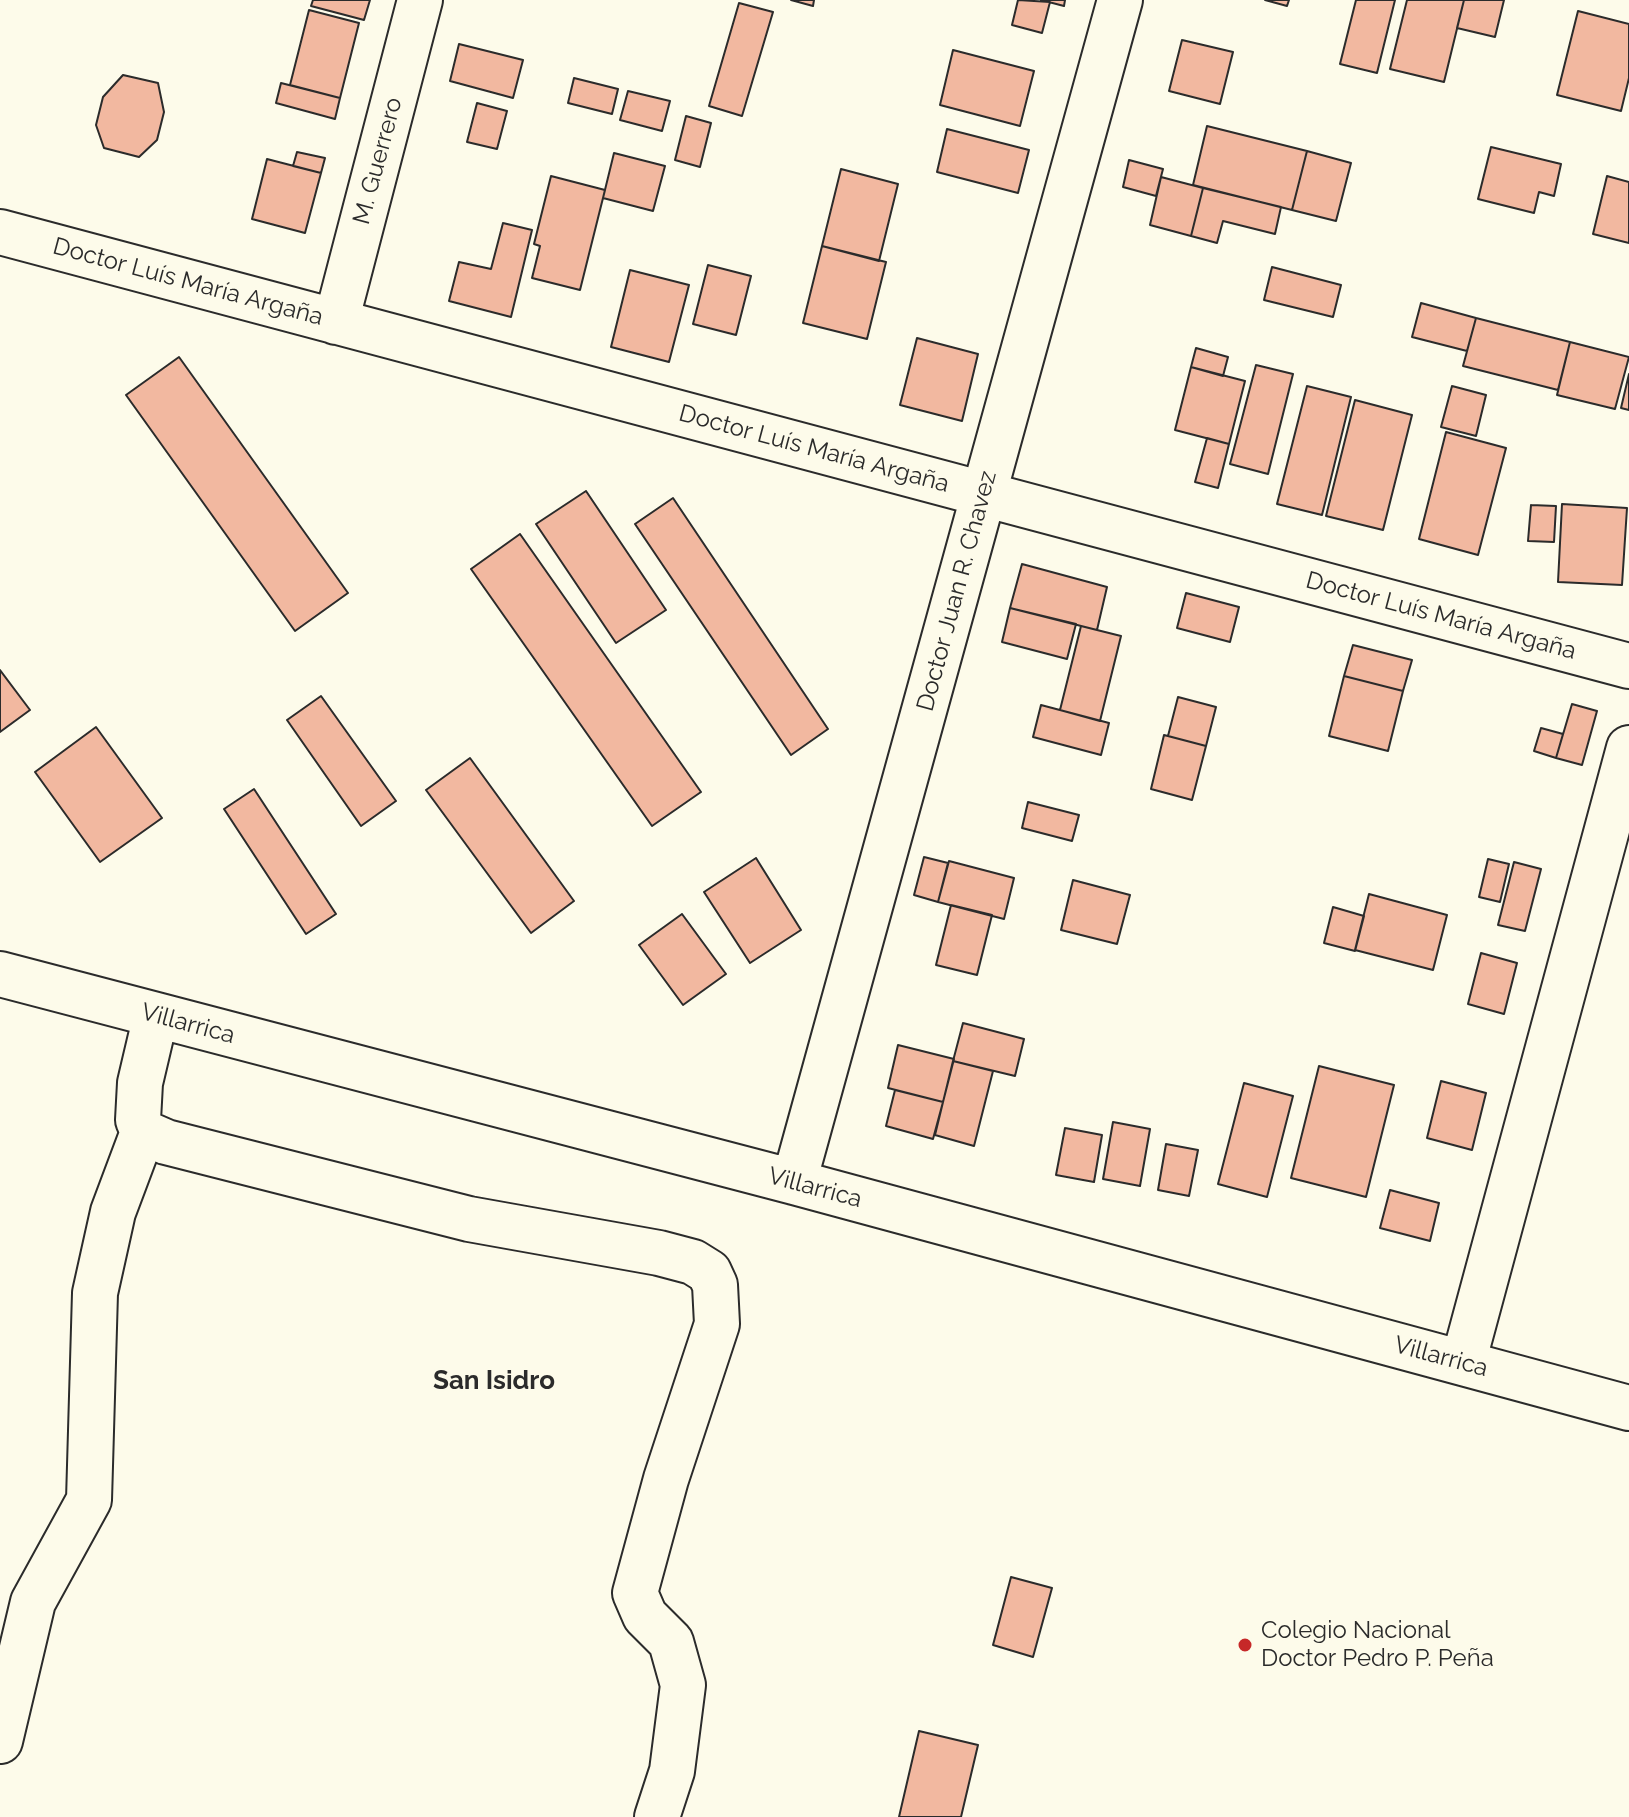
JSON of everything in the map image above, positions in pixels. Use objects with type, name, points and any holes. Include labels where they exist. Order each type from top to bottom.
[{"type":"street","name":"M. Guerrero","points":[[336,322],[420,0]]},
{"type":"street","name":"Doctor Juan R. Chavez","points":[[794,1182],[1120,0]]},
{"type":"street","name":"Doctor Luís María Argaña","points":[[0,232],[1629,666]]},
{"type":"street","points":[[1463,1363],[1629,748]]},
{"type":"street","name":"Villarrica","points":[[0,974],[794,1182],[1629,1408]]},
{"type":"street","points":[[0,1741],[33,1602],[89,1500],[95,1293],[113,1212],[143,1132],[138,1120],[140,1083],[156,1015]]},
{"type":"street","points":[[143,1132],[166,1142],[469,1219],[659,1253],[693,1262],[709,1272],[715,1285],[717,1324],[666,1479],[635,1593],[645,1616],[671,1642],[683,1685],[672,1771],[657,1817]]},
{"type":"building","points":[[313,0],[370,0],[364,20],[311,6]]},
{"type":"building","points":[[791,0],[814,0],[813,6]]},
{"type":"building","points":[[1018,0],[1050,2],[1042,33],[1012,25]]},
{"type":"building","points":[[1041,0],[1065,0],[1064,6]]},
{"type":"building","points":[[1265,0],[1289,0],[1287,6]]},
{"type":"building","points":[[1356,0],[1395,0],[1377,73],[1340,64]]},
{"type":"building","points":[[1407,0],[1464,0],[1444,82],[1390,69]]},
{"type":"building","points":[[1464,0],[1504,0],[1495,37],[1457,28]]},
{"type":"building","points":[[739,3],[773,12],[742,116],[709,106]]},
{"type":"building","points":[[309,10],[359,23],[340,98],[290,85]]},
{"type":"building","points":[[1578,11],[1629,24],[1629,78],[1621,111],[1557,95]]},
{"type":"building","points":[[1182,40],[1233,52],[1220,104],[1169,91]]},
{"type":"building","points":[[459,44],[523,60],[513,98],[450,81]]},
{"type":"building","points":[[953,50],[1034,71],[1020,126],[940,105]]},
{"type":"building","points":[[123,75],[158,83],[164,112],[157,140],[139,157],[104,148],[96,125],[103,97]]},
{"type":"building","points":[[574,78],[618,89],[612,114],[568,103]]},
{"type":"building","points":[[281,83],[340,98],[335,119],[276,103]]},
{"type":"building","points":[[628,91],[670,101],[662,131],[620,120]]},
{"type":"building","points":[[477,103],[507,111],[497,149],[467,142]]},
{"type":"building","points":[[686,116],[711,123],[700,167],[675,160]]},
{"type":"building","points":[[1207,126],[1307,151],[1292,210],[1193,185]]},
{"type":"building","points":[[947,129],[1029,150],[1018,193],[937,172]]},
{"type":"building","points":[[1491,147],[1561,164],[1554,196],[1539,192],[1534,213],[1478,199]]},
{"type":"building","points":[[1307,151],[1351,163],[1336,221],[1292,210]]},
{"type":"building","points":[[297,152],[325,158],[321,173],[293,166]]},
{"type":"building","points":[[614,153],[665,166],[653,211],[603,198]]},
{"type":"building","points":[[267,159],[321,173],[305,233],[252,219]]},
{"type":"building","points":[[1129,160],[1163,169],[1156,196],[1123,187]]},
{"type":"building","points":[[841,169],[898,184],[879,261],[822,246]]},
{"type":"building","points":[[551,176],[605,190],[580,290],[532,278],[540,246],[534,244]]},
{"type":"building","points":[[1607,176],[1629,182],[1629,243],[1593,234]]},
{"type":"building","points":[[1161,177],[1203,188],[1191,236],[1150,225]]},
{"type":"building","points":[[1203,188],[1281,207],[1275,234],[1223,221],[1217,243],[1191,236]]},
{"type":"building","points":[[503,223],[532,230],[511,317],[449,301],[459,262],[491,269]]},
{"type":"building","points":[[822,246],[886,262],[867,339],[803,323]]},
{"type":"building","points":[[708,265],[751,276],[736,335],[693,324]]},
{"type":"building","points":[[1272,267],[1341,285],[1333,317],[1264,300]]},
{"type":"building","points":[[630,270],[689,285],[669,362],[611,347]]},
{"type":"building","points":[[1421,303],[1476,318],[1467,351],[1412,337]]},
{"type":"building","points":[[1476,318],[1570,342],[1558,390],[1463,366]]},
{"type":"building","points":[[917,338],[978,354],[962,421],[900,405]]},
{"type":"building","points":[[1570,342],[1629,357],[1615,409],[1557,395]]},
{"type":"building","points":[[1196,348],[1228,357],[1223,376],[1191,367]]},
{"type":"building","points":[[179,357],[348,593],[295,631],[126,395]]},
{"type":"building","points":[[1256,365],[1293,374],[1268,474],[1230,464]]},
{"type":"building","points":[[1191,367],[1245,381],[1229,444],[1175,430]]},
{"type":"building","points":[[1629,374],[1629,410],[1621,408]]},
{"type":"building","points":[[1307,386],[1351,397],[1322,515],[1277,504]]},
{"type":"building","points":[[1452,386],[1486,395],[1476,436],[1441,427]]},
{"type":"building","points":[[1355,400],[1412,415],[1383,530],[1326,516]]},
{"type":"building","points":[[1446,432],[1506,448],[1478,555],[1419,539]]},
{"type":"building","points":[[1207,438],[1229,444],[1218,488],[1195,482]]},
{"type":"building","points":[[586,491],[666,610],[616,643],[536,524]]},
{"type":"building","points":[[673,498],[828,729],[791,755],[635,524]]},
{"type":"building","points":[[1562,504],[1627,508],[1622,585],[1558,582]]},
{"type":"building","points":[[1531,505],[1556,506],[1554,542],[1528,541]]},
{"type":"building","points":[[520,534],[701,792],[652,826],[471,569]]},
{"type":"building","points":[[1022,564],[1107,587],[1097,630],[1010,608]]},
{"type":"building","points":[[1186,593],[1239,607],[1230,642],[1177,628]]},
{"type":"building","points":[[1010,608],[1076,624],[1067,659],[1002,642]]},
{"type":"building","points":[[1081,626],[1121,636],[1100,721],[1060,710]]},
{"type":"building","points":[[1353,645],[1412,660],[1403,691],[1344,676]]},
{"type":"building","points":[[0,670],[30,710],[0,732]]},
{"type":"building","points":[[1344,676],[1403,691],[1388,751],[1329,736]]},
{"type":"building","points":[[321,696],[396,801],[361,826],[287,720]]},
{"type":"building","points":[[1178,697],[1216,707],[1206,746],[1168,736]]},
{"type":"building","points":[[1572,704],[1597,711],[1582,765],[1556,758]]},
{"type":"building","points":[[1041,705],[1109,723],[1101,755],[1033,737]]},
{"type":"building","points":[[96,727],[162,818],[100,862],[35,772]]},
{"type":"building","points":[[1541,728],[1563,734],[1556,758],[1534,751]]},
{"type":"building","points":[[1164,735],[1206,746],[1192,800],[1151,789]]},
{"type":"building","points":[[470,758],[574,901],[531,933],[426,790]]},
{"type":"building","points":[[254,789],[336,914],[306,934],[224,809]]},
{"type":"building","points":[[1028,802],[1079,815],[1072,841],[1022,828]]},
{"type":"building","points":[[924,857],[948,863],[938,902],[914,895]]},
{"type":"building","points":[[756,858],[801,930],[750,963],[704,892]]},
{"type":"building","points":[[1488,859],[1509,864],[1500,902],[1479,897]]},
{"type":"building","points":[[949,861],[1014,878],[1004,919],[938,902]]},
{"type":"building","points":[[1514,862],[1541,869],[1525,931],[1498,925]]},
{"type":"building","points":[[1073,880],[1130,895],[1117,944],[1061,930]]},
{"type":"building","points":[[1369,894],[1447,915],[1433,970],[1355,950]]},
{"type":"building","points":[[951,905],[992,915],[977,975],[936,965]]},
{"type":"building","points":[[1333,907],[1364,916],[1355,951],[1324,943]]},
{"type":"building","points":[[682,914],[726,974],[683,1005],[639,945]]},
{"type":"building","points":[[1481,953],[1517,963],[1504,1014],[1468,1004]]},
{"type":"building","points":[[963,1023],[1024,1039],[1015,1076],[953,1061]]},
{"type":"building","points":[[898,1045],[954,1059],[943,1102],[888,1088]]},
{"type":"building","points":[[953,1061],[993,1071],[974,1146],[935,1135]]},
{"type":"building","points":[[1319,1066],[1394,1085],[1366,1197],[1291,1178]]},
{"type":"building","points":[[1441,1081],[1486,1093],[1472,1150],[1427,1138]]},
{"type":"building","points":[[1244,1083],[1293,1096],[1267,1197],[1218,1184]]},
{"type":"building","points":[[895,1090],[943,1102],[933,1139],[886,1126]]},
{"type":"building","points":[[1113,1122],[1150,1129],[1140,1186],[1103,1179]]},
{"type":"building","points":[[1065,1128],[1102,1135],[1094,1182],[1056,1175]]},
{"type":"building","points":[[1166,1144],[1198,1150],[1189,1196],[1158,1190]]},
{"type":"building","points":[[1390,1190],[1439,1203],[1430,1241],[1380,1228]]},
{"type":"building","points":[[1011,1577],[1052,1588],[1033,1657],[993,1645]]},
{"type":"building","points":[[919,1731],[978,1745],[961,1817],[899,1817]]},
{"type":"place","name":"Colegio Nacional Doctor Pedro P. Peña","points":[[1245,1645]]},
{"type":"district","name":"San Isidro","points":[[494,1381]]}]
